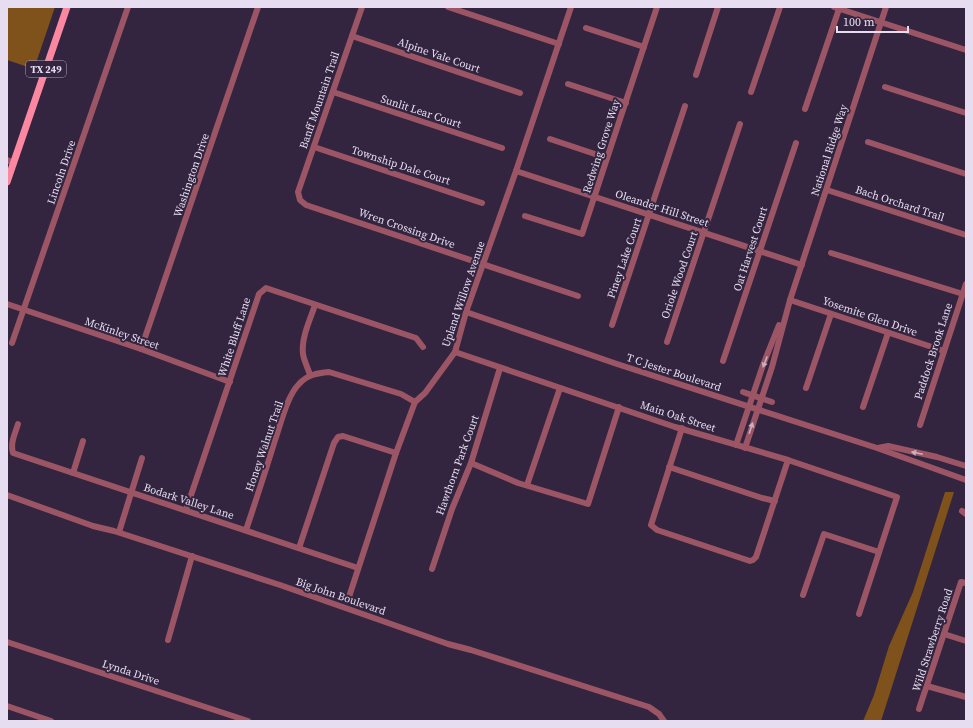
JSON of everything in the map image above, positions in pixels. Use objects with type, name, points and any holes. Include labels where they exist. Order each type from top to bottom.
[{"type":"main road","name":"TX 249","points":[[7,182],[10,161],[67,7]]},
{"type":"street","name":"Lincoln Drive","points":[[12,343],[128,7]]},
{"type":"street","name":"Washington Drive","points":[[141,349],[258,7]]},
{"type":"street","name":"Banff Mountain Trail","points":[[300,200],[298,192],[362,7]]},
{"type":"street","points":[[448,7],[559,44]]},
{"type":"street","name":"Upland Willow Avenue","points":[[348,600],[396,453],[415,402],[425,393],[454,352],[466,312],[516,171],[571,7]]},
{"type":"street","name":"Redwing Grove Way","points":[[525,216],[582,234],[657,7]]},
{"type":"street","points":[[696,75],[718,7]]},
{"type":"street","points":[[752,92],[780,7]]},
{"type":"street","name":"National Ridge Way","points":[[736,445],[763,365],[790,300],[802,265],[886,7]]},
{"type":"street","points":[[805,109],[837,8],[966,50]]},
{"type":"street","points":[[586,28],[644,47]]},
{"type":"street","name":"Alpine Vale Court","points":[[352,36],[520,92]]},
{"type":"street","points":[[568,84],[626,103]]},
{"type":"street","points":[[885,87],[966,113]]},
{"type":"street","name":"Sunlit Lear Court","points":[[333,92],[502,148]]},
{"type":"street","name":"Piney Lake Court","points":[[612,324],[685,106]]},
{"type":"street","name":"Oriole Wood Court","points":[[667,342],[740,124]]},
{"type":"street","points":[[550,140],[608,158]]},
{"type":"street","name":"Oat Harvest Court","points":[[723,361],[796,142]]},
{"type":"street","points":[[868,142],[966,174]]},
{"type":"street","name":"Township Dale Court","points":[[314,147],[482,203]]},
{"type":"street","name":"Oleander Hill Street","points":[[516,171],[802,265]]},
{"type":"street","name":"Bach Orchard Trail","points":[[827,190],[966,235]]},
{"type":"street","name":"Wren Crossing Drive","points":[[300,200],[306,205],[578,296]]},
{"type":"street","points":[[831,253],[963,294]]},
{"type":"street","name":"Paddock Brook Lane","points":[[920,425],[966,284]]},
{"type":"street","name":"White Bluff Lane","points":[[186,510],[259,294],[266,288],[416,338],[423,347]]},
{"type":"street","name":"National Ridge Way","points":[[745,448],[772,367],[790,300]]},
{"type":"street","name":"Yosemite Glen Drive","points":[[790,300],[944,351]]},
{"type":"street","name":"McKinley Street","points":[[7,304],[141,349],[230,382]]},
{"type":"street","points":[[315,305],[303,347],[303,355],[310,375],[329,372],[401,394],[415,402]]},
{"type":"street","name":"T C Jester Boulevard","points":[[466,312],[617,364],[877,448],[966,480]]},
{"type":"street","points":[[806,388],[831,314]]},
{"type":"street","points":[[863,407],[888,333]]},
{"type":"street","name":"Main Oak Street","points":[[454,352],[682,428],[788,460],[897,497],[879,552]]},
{"type":"street","name":"Hawthorn Park Court","points":[[432,569],[452,509],[471,463],[500,368]]},
{"type":"street","name":"Honey Walnut Trail","points":[[246,530],[283,415],[297,385],[310,375]]},
{"type":"street","points":[[527,485],[560,388]]},
{"type":"street","points":[[743,392],[772,402]]},
{"type":"street","points":[[471,463],[527,485],[588,504],[619,407]]},
{"type":"street","name":"Bodark Valley Lane","points":[[18,424],[12,442],[11,448],[13,453],[358,568]]},
{"type":"street","points":[[682,428],[651,520],[653,528],[750,561],[756,557],[788,460]]},
{"type":"street","points":[[299,548],[334,442],[338,437],[343,436],[396,453]]},
{"type":"street","points":[[73,473],[83,441]]},
{"type":"street","name":"T C Jester Boulevard","points":[[877,448],[888,446],[966,466]]},
{"type":"street","points":[[119,532],[142,458]]},
{"type":"street","points":[[950,474],[955,462]]},
{"type":"street","points":[[669,467],[775,501]]},
{"type":"street","name":"Big John Boulevard","points":[[7,495],[94,526],[119,532],[280,585],[448,644],[649,707],[659,714],[664,721]]},
{"type":"street","points":[[803,595],[824,534],[879,552],[859,614]]},
{"type":"street","points":[[168,640],[192,556]]},
{"type":"street","name":"Wild Strawberry Road","points":[[919,709],[961,582],[966,583]]},
{"type":"street","points":[[944,634],[966,641]]},
{"type":"street","name":"Lynda Drive","points":[[7,642],[248,721]]},
{"type":"street","points":[[927,686],[966,697]]},
{"type":"street","points":[[7,706],[51,721]]},
{"type":"shaded area","points":[[7,7],[55,7],[34,69],[7,60]]},
{"type":"shaded area","points":[[945,492],[954,492],[881,721],[863,721],[874,695],[889,646],[913,592]]}]
